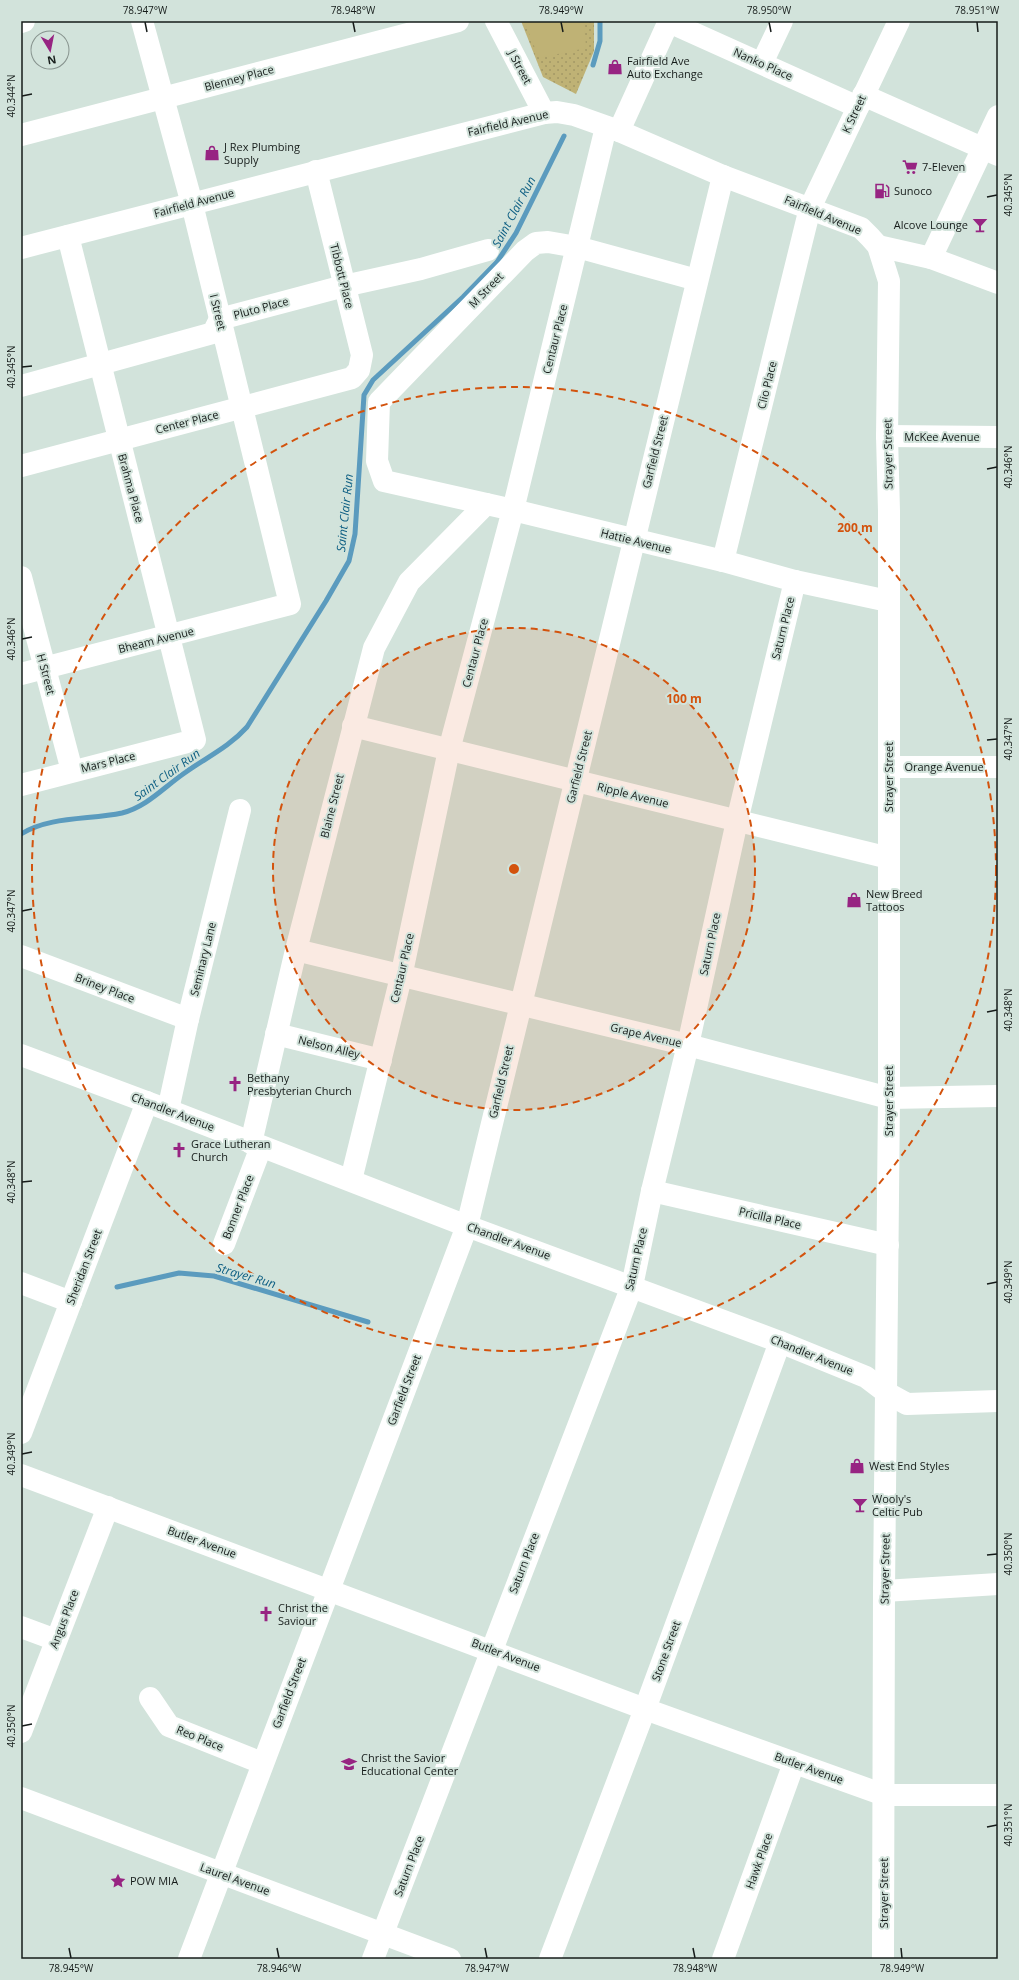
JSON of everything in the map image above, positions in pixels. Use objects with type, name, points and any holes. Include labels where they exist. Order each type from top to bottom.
[{"type":"main road","name":"I Street","points":[[142,21],[192,204],[290,604]]},
{"type":"main road","name":"Blenney Place","points":[[21,135],[458,21]]},
{"type":"main road","name":"J Street","points":[[496,21],[544,113]]},
{"type":"main road","name":"Nanko Place","points":[[669,21],[762,64],[990,151]]},
{"type":"main road","name":"Centaur Place","points":[[351,1180],[401,977],[449,750],[513,510],[577,247],[613,129],[669,21]]},
{"type":"main road","points":[[762,64],[782,21]]},
{"type":"main road","name":"K Street","points":[[810,208],[899,21]]},
{"type":"main road","name":"Fairfield Avenue","points":[[21,248],[544,113],[557,112],[574,115],[613,129],[723,176],[860,228],[878,246]]},
{"type":"main road","points":[[931,258],[990,151],[998,116]]},
{"type":"main road","name":"Tibbott Place","points":[[316,171],[362,355],[359,370],[352,378]]},
{"type":"main road","name":"Garfield Street","points":[[189,1959],[262,1763],[467,1226],[519,1005],[576,781],[633,540],[723,176]]},
{"type":"main road","name":"Clio Place","points":[[723,561],[810,208]]},
{"type":"main road","name":"Brahma Place","points":[[68,236],[195,740]]},
{"type":"main road","name":"M Street","points":[[384,481],[377,461],[379,402],[525,251],[536,243],[548,242],[577,247],[697,280]]},
{"type":"main road","points":[[878,246],[931,258],[998,283]]},
{"type":"main road","name":"Strayer Street","points":[[878,246],[890,281],[887,436],[890,858],[889,1098],[884,1591],[883,1959]]},
{"type":"main road","name":"Pluto Place","points":[[21,386],[214,333],[220,319],[344,286],[421,269],[488,250]]},
{"type":"main road","name":"Center Place","points":[[21,466],[352,378]]},
{"type":"main road","name":"McKee Avenue","points":[[887,436],[998,437]]},
{"type":"main road","name":"Hattie Avenue","points":[[384,481],[513,510],[723,561],[795,581],[888,601]]},
{"type":"main road","name":"Blaine Street","points":[[256,1145],[276,1034],[352,726],[374,648],[409,582],[486,504]]},
{"type":"main road","name":"H Street","points":[[21,577],[72,771]]},
{"type":"main road","name":"Saturn Place","points":[[373,1959],[632,1286],[652,1191],[688,1045],[737,821],[795,581]]},
{"type":"main road","name":"Bheam Avenue","points":[[21,674],[290,604]]},
{"type":"main road","name":"Ripple Avenue","points":[[352,726],[890,858]]},
{"type":"main road","name":"Mars Place","points":[[21,785],[195,740]]},
{"type":"main road","name":"Orange Avenue","points":[[889,767],[998,768]]},
{"type":"main road","name":"Seminary Lane","points":[[168,1110],[188,1019],[240,810]]},
{"type":"main road","name":"Grape Avenue","points":[[296,950],[401,977],[688,1045],[889,1098],[998,1096]]},
{"type":"main road","name":"Briney Place","points":[[21,956],[188,1019]]},
{"type":"main road","name":"Nelson Alley","points":[[276,1034],[381,1060]]},
{"type":"main road","name":"Chandler Avenue","points":[[21,1055],[351,1180],[467,1226],[780,1342],[866,1377],[887,1393],[907,1404],[998,1401]]},
{"type":"main road","name":"Sheridan Street","points":[[21,1433],[147,1102]]},
{"type":"main road","name":"Bonner Place","points":[[224,1244],[256,1145]]},
{"type":"main road","name":"Pricilla Place","points":[[652,1191],[888,1245]]},
{"type":"main road","points":[[21,1283],[71,1302]]},
{"type":"main road","name":"Stone Street","points":[[550,1959],[645,1709],[780,1342]]},
{"type":"main road","name":"Butler Avenue","points":[[21,1475],[645,1709],[884,1795],[998,1795]]},
{"type":"main road","name":"Angus Place","points":[[21,1732],[108,1507]]},
{"type":"main road","points":[[884,1591],[998,1584]]},
{"type":"main road","points":[[21,1627],[56,1640]]},
{"type":"main road","name":"Reo Place","points":[[150,1698],[169,1726],[262,1763]]},
{"type":"main road","name":"Hawk Place","points":[[724,1959],[794,1763]]},
{"type":"main road","name":"Laurel Avenue","points":[[21,1798],[220,1874],[450,1959]]},
{"type":"shaded area","points":[[521,21],[594,21],[594,51],[576,94],[543,77]]},
{"type":"shaded area","points":[[524,21],[584,21],[586,48],[539,58]]},
{"type":"waterway","name":"Saint Clair Run","points":[[593,65],[600,41],[600,21]]},
{"type":"waterway","name":"Saint Clair Run","points":[[21,834],[44,824],[70,819],[122,813],[140,806],[186,772],[225,746],[247,727],[326,601],[349,561],[355,534],[364,395],[373,380],[463,297],[497,262],[516,233],[564,136]]},
{"type":"waterway","name":"Strayer Run","points":[[117,1287],[179,1273],[214,1276],[368,1322]]},
{"type":"place","name":"Fairfield Ave Auto Exchange","points":[[615,67]]},
{"type":"place","name":"J Rex Plumbing Supply","points":[[212,153]]},
{"type":"place","name":"7-Eleven","points":[[910,167]]},
{"type":"place","name":"Sunoco","points":[[882,191]]},
{"type":"place","name":"Alcove Lounge","points":[[980,225]]},
{"type":"place","name":"New Breed Tattoos","points":[[854,900]]},
{"type":"place","name":"Bethany Presbyterian Church","points":[[235,1084]]},
{"type":"place","name":"Grace Lutheran Church","points":[[179,1150]]},
{"type":"place","name":"West End Styles","points":[[857,1466]]},
{"type":"place","name":"Wooly's Celtic Pub","points":[[860,1505]]},
{"type":"place","name":"Christ the Saviour","points":[[266,1614]]},
{"type":"place","name":"Christ the Savior Educational Center","points":[[349,1764]]},
{"type":"place","name":"POW MIA","points":[[118,1881]]}]
